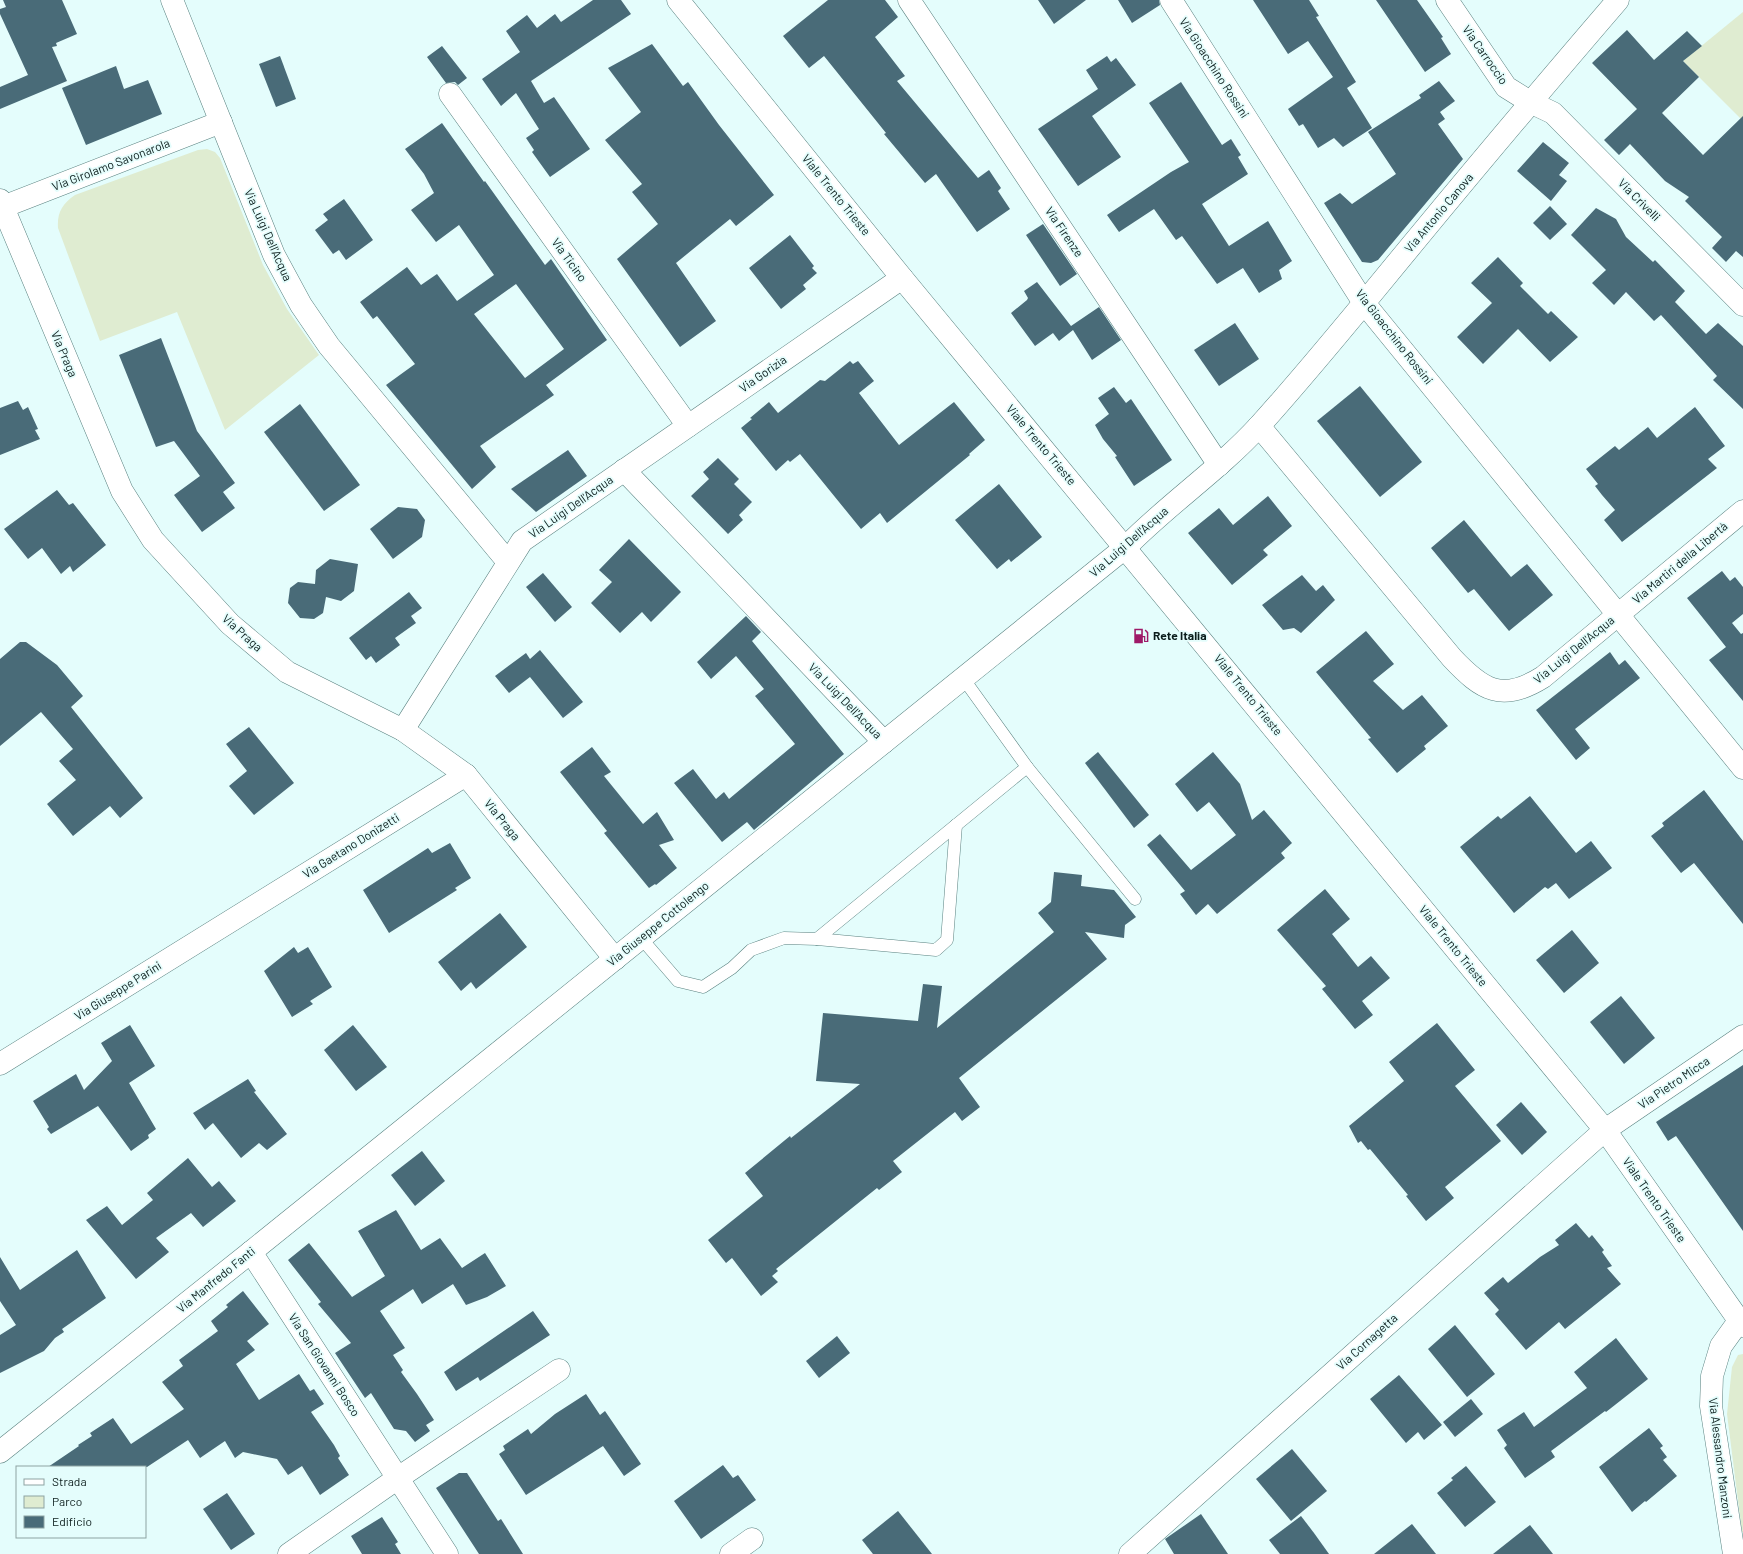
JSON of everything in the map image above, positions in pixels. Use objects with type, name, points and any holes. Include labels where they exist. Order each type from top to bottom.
[{"type":"street","name":"Via Luigi Dell'Acqua","points":[[172,0],[274,255],[301,305],[329,346],[508,562],[522,541],[624,470],[884,742],[1126,547],[1148,524],[1220,465],[1259,426],[1452,658],[1467,674],[1482,684],[1498,690],[1513,691],[1528,687],[1543,677],[1618,615],[1743,768]]},
{"type":"street","name":"Viale Trento Trieste","points":[[678,0],[902,278],[1126,547],[1605,1130],[1741,1324]]},
{"type":"street","name":"Via Firenze","points":[[909,0],[1220,465]]},
{"type":"street","name":"Via Gioacchino Rossini","points":[[1171,0],[1364,303],[1618,615]]},
{"type":"street","name":"Via Carroccio","points":[[1446,0],[1506,87],[1530,102]]},
{"type":"street","name":"Via Antonio Canova","points":[[1259,426],[1364,303],[1530,102],[1618,0]]},
{"type":"street","name":"Via Ticino","points":[[450,94],[688,426]]},
{"type":"street","name":"Via Crivelli","points":[[1530,102],[1553,113],[1743,305]]},
{"type":"street","name":"Via Girolamo Savonarola","points":[[1,205],[221,122]]},
{"type":"street","name":"Via Praga","points":[[1,205],[122,492],[153,540],[230,624],[287,672],[403,730],[466,775],[615,959]]},
{"type":"street","name":"Via Gorizia","points":[[624,470],[902,278]]},
{"type":"street","name":"Via Martiri della Libertà","points":[[1618,615],[1743,512]]},
{"type":"street","points":[[403,730],[508,562]]},
{"type":"street","name":"Via Giuseppe Cottolengo","points":[[431,1107],[884,742]]},
{"type":"street","name":"Via Gaetano Donizetti","points":[[236,918],[466,775]]},
{"type":"street","name":"Via Giuseppe Parini","points":[[0,1064],[236,918]]},
{"type":"street","name":"Via Pietro Micca","points":[[1605,1130],[1743,1036]]},
{"type":"street","name":"Via Manfredo Fanti","points":[[0,1452],[431,1107]]},
{"type":"street","name":"Via Cornagetta","points":[[1132,1553],[1605,1130]]},
{"type":"street","name":"Via San Giovanni Bosco","points":[[251,1252],[447,1554]]},
{"type":"street","name":"Via Alessandro Manzoni","points":[[1734,1554],[1712,1406],[1712,1376],[1722,1346],[1741,1324]]},
{"type":"street","points":[[289,1554],[398,1478],[559,1370]]},
{"type":"street","points":[[731,1554],[752,1539]]},
{"type":"lane","points":[[963,678],[1027,767],[1134,899]]},
{"type":"lane","points":[[817,938],[1027,767]]},
{"type":"lane","points":[[641,938],[678,980],[703,987],[732,968],[751,950],[784,938],[817,938],[936,950],[946,940],[956,825]]},
{"type":"green space","points":[[1743,12],[1743,121],[1683,61]]},
{"type":"green space","points":[[207,149],[215,152],[220,158],[263,265],[287,309],[319,355],[225,430],[177,312],[100,341],[58,228],[58,218],[61,209],[75,195],[198,150]]},
{"type":"green space","points":[[1743,1354],[1742,1532],[1727,1414],[1732,1367],[1738,1355]]},
{"type":"building","points":[[3,0],[62,0],[77,34],[56,43],[57,46],[52,47],[67,81],[0,109],[0,87],[28,75],[0,14],[0,9],[6,7]]},
{"type":"building","points":[[593,0],[621,0],[631,14],[531,81],[544,103],[554,97],[590,149],[550,177],[532,152],[534,150],[526,138],[539,129],[516,93],[501,106],[482,79],[520,52],[506,31],[527,15],[537,28],[555,14],[561,22]]},
{"type":"building","points":[[828,0],[885,0],[898,17],[875,37],[905,76],[897,81],[978,178],[989,170],[1001,188],[998,191],[1010,209],[977,232],[936,174],[925,183],[884,134],[886,133],[824,56],[809,68],[783,36]]},
{"type":"building","points":[[1038,0],[1086,0],[1054,24]]},
{"type":"building","points":[[1118,0],[1159,0],[1160,5],[1132,23]]},
{"type":"building","points":[[1253,0],[1309,0],[1319,16],[1316,17],[1356,82],[1347,88],[1372,128],[1343,147],[1334,138],[1318,148],[1303,124],[1299,126],[1288,109],[1333,77],[1308,41],[1288,54]]},
{"type":"building","points":[[1376,0],[1417,0],[1443,37],[1441,38],[1451,54],[1425,72]]},
{"type":"building","points":[[1627,30],[1654,60],[1687,31],[1702,46],[1683,61],[1699,77],[1662,113],[1703,155],[1743,116],[1743,257],[1736,251],[1726,262],[1712,248],[1722,237],[1685,201],[1689,197],[1665,181],[1630,144],[1619,155],[1604,140],[1637,109],[1592,63]]},
{"type":"building","points":[[652,44],[683,86],[688,82],[719,125],[774,195],[736,226],[730,219],[676,263],[716,321],[680,347],[617,259],[658,224],[632,192],[642,184],[605,140],[641,112],[608,68]]},
{"type":"building","points":[[442,46],[467,78],[458,85],[455,82],[446,83],[427,57]]},
{"type":"building","points":[[280,56],[296,99],[276,107],[259,64]]},
{"type":"building","points":[[1107,56],[1111,62],[1116,58],[1136,85],[1092,116],[1121,157],[1078,186],[1038,129],[1098,89],[1086,70]]},
{"type":"building","points":[[116,66],[124,89],[148,80],[162,114],[86,145],[62,88]]},
{"type":"building","points":[[1439,81],[1455,101],[1440,112],[1445,119],[1438,124],[1463,159],[1378,260],[1371,263],[1362,262],[1324,203],[1340,193],[1352,204],[1396,174],[1368,132],[1421,98],[1419,95]]},
{"type":"building","points":[[1181,82],[1222,145],[1231,139],[1241,155],[1238,157],[1248,174],[1202,204],[1229,246],[1268,221],[1292,261],[1279,270],[1282,279],[1259,293],[1243,268],[1217,284],[1182,236],[1176,240],[1154,209],[1119,232],[1107,215],[1171,172],[1189,162],[1149,103]]},
{"type":"building","points":[[442,123],[545,265],[551,259],[607,340],[546,385],[554,395],[480,446],[496,467],[472,489],[386,385],[415,364],[377,316],[373,319],[360,302],[407,267],[421,285],[437,274],[457,301],[494,275],[459,225],[436,242],[411,210],[434,193],[424,174],[405,149]],"holes":[[[516,284],[564,349],[525,378],[474,314]]]},
{"type":"building","points":[[1543,142],[1569,163],[1559,175],[1567,181],[1551,201],[1517,171]]},
{"type":"building","points":[[344,199],[373,240],[346,260],[339,250],[333,254],[315,230],[328,220],[323,214]]},
{"type":"building","points":[[1550,206],[1567,224],[1550,240],[1533,223]]},
{"type":"building","points":[[1596,208],[1616,219],[1626,237],[1653,262],[1655,260],[1685,291],[1675,302],[1706,334],[1718,323],[1743,346],[1743,409],[1713,380],[1717,376],[1661,315],[1654,321],[1626,292],[1614,305],[1592,283],[1606,270],[1571,235]]},
{"type":"building","points":[[1043,224],[1077,274],[1060,286],[1026,235]]},
{"type":"building","points":[[790,235],[814,266],[812,268],[817,273],[803,285],[806,289],[781,309],[749,268]]},
{"type":"building","points":[[1498,257],[1523,283],[1520,286],[1548,314],[1551,311],[1578,337],[1550,362],[1518,329],[1483,364],[1457,337],[1492,303],[1471,283]]},
{"type":"building","points":[[1037,282],[1071,326],[1099,307],[1121,340],[1092,360],[1073,330],[1059,341],[1053,333],[1035,346],[1011,313],[1027,300],[1028,298],[1024,291]]},
{"type":"building","points":[[1235,323],[1259,359],[1219,386],[1194,350]]},
{"type":"building","points":[[161,338],[197,431],[235,483],[223,492],[235,508],[202,532],[174,495],[200,476],[174,441],[156,447],[119,355]]},
{"type":"building","points":[[850,361],[853,364],[858,361],[874,381],[859,393],[899,445],[954,402],[985,440],[969,454],[970,455],[887,523],[880,513],[861,529],[800,454],[790,462],[788,460],[776,471],[741,428],[752,419],[750,418],[769,402],[778,413],[820,380],[825,381]]},
{"type":"building","points":[[1360,386],[1422,462],[1380,497],[1317,421]]},
{"type":"building","points":[[1114,387],[1126,403],[1131,399],[1172,460],[1134,486],[1115,457],[1117,456],[1103,439],[1095,425],[1109,414],[1098,398]]},
{"type":"building","points":[[18,401],[23,410],[28,407],[38,429],[35,430],[40,439],[0,455],[0,408]]},
{"type":"building","points":[[300,404],[360,485],[324,511],[264,432]]},
{"type":"building","points":[[1695,407],[1725,446],[1708,459],[1717,468],[1622,542],[1604,520],[1615,510],[1595,486],[1598,484],[1586,469],[1615,446],[1619,450],[1648,427],[1657,438]]},
{"type":"building","points":[[568,450],[587,476],[536,512],[511,489]]},
{"type":"building","points":[[718,458],[739,479],[734,484],[752,502],[739,515],[743,520],[728,534],[691,496],[709,479],[703,472]]},
{"type":"building","points":[[999,484],[1042,537],[1011,562],[1009,559],[997,569],[955,520]]},
{"type":"building","points":[[57,490],[69,505],[73,503],[106,545],[73,572],[70,566],[61,574],[42,548],[28,559],[4,529]]},
{"type":"building","points":[[1268,496],[1292,526],[1263,550],[1268,555],[1232,585],[1188,533],[1219,508],[1233,525]]},
{"type":"building","points":[[398,507],[417,509],[425,520],[422,537],[393,559],[370,529]]},
{"type":"building","points":[[1464,520],[1511,577],[1527,564],[1553,595],[1509,631],[1474,589],[1468,593],[1431,548]]},
{"type":"building","points":[[629,539],[681,592],[651,622],[642,612],[620,633],[591,603],[612,582],[599,570]]},
{"type":"building","points":[[330,559],[358,564],[354,591],[341,601],[326,597],[323,613],[314,619],[300,618],[288,603],[290,588],[298,582],[315,584],[316,570]]},
{"type":"building","points":[[1722,571],[1730,581],[1735,577],[1743,587],[1743,614],[1732,623],[1741,634],[1743,633],[1743,701],[1709,660],[1726,647],[1687,598]]},
{"type":"building","points":[[543,573],[572,607],[555,622],[526,587]]},
{"type":"building","points":[[1302,575],[1316,591],[1323,585],[1335,600],[1301,633],[1294,628],[1283,630],[1262,605]]},
{"type":"building","points":[[409,592],[422,608],[411,616],[416,623],[395,638],[400,645],[376,663],[371,656],[366,660],[349,638]]},
{"type":"building","points":[[746,616],[761,632],[752,641],[844,754],[754,830],[747,822],[722,842],[674,783],[693,769],[716,799],[724,792],[729,799],[795,744],[755,696],[764,689],[736,656],[711,679],[697,662]]},
{"type":"building","points":[[1366,631],[1394,664],[1373,681],[1403,710],[1422,695],[1448,726],[1424,746],[1426,749],[1397,773],[1368,739],[1371,738],[1316,672]]},
{"type":"building","points":[[20,642],[26,642],[57,665],[83,696],[71,707],[143,798],[120,818],[110,806],[73,836],[47,804],[76,780],[59,761],[73,749],[41,712],[0,746],[0,659]]},
{"type":"building","points":[[540,650],[583,702],[563,718],[530,677],[509,693],[495,676],[526,653],[530,659]]},
{"type":"building","points":[[1610,652],[1619,665],[1625,660],[1640,678],[1575,729],[1590,748],[1576,760],[1536,710]]},
{"type":"building","points":[[249,727],[294,783],[254,815],[229,786],[247,771],[226,744]]},
{"type":"building","points":[[592,747],[611,772],[604,776],[643,824],[657,812],[674,840],[659,845],[677,868],[656,885],[655,884],[649,888],[604,833],[607,831],[560,772]]},
{"type":"building","points":[[1098,752],[1149,815],[1134,828],[1085,763]]},
{"type":"building","points":[[1213,752],[1240,784],[1252,820],[1264,810],[1292,843],[1281,853],[1285,858],[1217,914],[1208,904],[1196,915],[1180,894],[1185,891],[1147,845],[1160,834],[1191,870],[1236,835],[1209,802],[1197,812],[1175,784]]},
{"type":"building","points":[[1704,790],[1743,841],[1743,924],[1694,863],[1681,873],[1651,836],[1664,826],[1662,823]]},
{"type":"building","points":[[1530,796],[1576,853],[1591,841],[1612,868],[1569,899],[1556,883],[1548,889],[1545,887],[1514,913],[1460,847],[1498,816],[1501,819]]},
{"type":"building","points":[[450,843],[471,878],[455,888],[457,890],[389,933],[363,890],[428,848],[432,853]]},
{"type":"building","points":[[1054,872],[1082,875],[1081,886],[1114,890],[1136,917],[1125,925],[1124,938],[1085,932],[1107,959],[959,1078],[980,1107],[962,1121],[955,1112],[893,1161],[902,1172],[879,1190],[877,1188],[776,1269],[778,1271],[772,1276],[778,1282],[761,1296],[732,1258],[726,1263],[708,1240],[763,1196],[745,1173],[790,1136],[791,1138],[860,1084],[816,1081],[823,1013],[918,1021],[923,984],[942,986],[937,1028],[1054,932],[1038,913],[1051,902]]},
{"type":"building","points":[[1325,889],[1350,919],[1332,934],[1358,967],[1371,956],[1390,978],[1362,1001],[1373,1015],[1355,1029],[1322,989],[1326,986],[1277,930]]},
{"type":"building","points":[[500,913],[527,947],[476,989],[471,982],[461,991],[438,962]]},
{"type":"building","points":[[1572,930],[1599,963],[1564,993],[1536,960]]},
{"type":"building","points":[[294,947],[298,953],[308,947],[332,987],[310,1001],[313,1004],[292,1017],[264,971]]},
{"type":"building","points":[[1621,996],[1655,1038],[1624,1064],[1590,1022]]},
{"type":"building","points":[[1437,1023],[1475,1070],[1455,1086],[1501,1141],[1445,1187],[1454,1198],[1426,1221],[1406,1196],[1408,1195],[1370,1149],[1368,1150],[1361,1141],[1358,1143],[1349,1126],[1404,1081],[1389,1062]]},
{"type":"building","points":[[130,1025],[155,1066],[129,1083],[156,1129],[148,1135],[149,1138],[131,1151],[98,1106],[51,1134],[47,1129],[49,1127],[33,1101],[76,1074],[84,1090],[112,1061],[101,1043]]},
{"type":"building","points":[[353,1025],[387,1067],[356,1091],[324,1050]]},
{"type":"building","points":[[1743,1065],[1743,1231],[1676,1136],[1668,1141],[1656,1122]]},
{"type":"building","points":[[248,1079],[256,1091],[254,1092],[287,1134],[267,1150],[259,1143],[241,1158],[213,1123],[205,1130],[193,1113]]},
{"type":"building","points":[[1521,1102],[1547,1132],[1522,1155],[1496,1125]]},
{"type":"building","points":[[422,1151],[445,1181],[415,1206],[391,1175]]},
{"type":"building","points":[[188,1158],[212,1187],[219,1181],[236,1201],[203,1227],[191,1213],[156,1238],[169,1252],[136,1279],[86,1220],[107,1206],[122,1225],[153,1200],[147,1193]]},
{"type":"building","points":[[396,1210],[421,1250],[440,1238],[462,1268],[485,1253],[506,1286],[487,1297],[466,1305],[453,1284],[422,1304],[413,1289],[380,1311],[405,1348],[393,1355],[403,1370],[401,1372],[434,1420],[426,1425],[430,1431],[415,1442],[406,1431],[394,1429],[371,1393],[365,1398],[335,1353],[351,1343],[318,1304],[321,1302],[288,1260],[309,1243],[352,1297],[385,1276],[358,1231]]},
{"type":"building","points":[[1576,1223],[1589,1238],[1592,1235],[1604,1250],[1602,1252],[1612,1266],[1607,1268],[1621,1284],[1565,1329],[1559,1322],[1526,1350],[1495,1314],[1499,1310],[1484,1293],[1503,1277],[1508,1283],[1540,1257],[1559,1245],[1555,1240]]},
{"type":"building","points":[[77,1250],[106,1298],[62,1329],[64,1332],[55,1338],[44,1351],[0,1373],[0,1335],[16,1325],[0,1301],[0,1257],[20,1290]]},
{"type":"building","points":[[243,1291],[269,1324],[247,1341],[255,1350],[236,1364],[259,1400],[299,1374],[310,1391],[314,1389],[324,1404],[311,1412],[334,1445],[340,1456],[338,1458],[349,1475],[320,1495],[302,1466],[288,1475],[277,1459],[243,1452],[235,1458],[225,1441],[200,1458],[188,1440],[147,1467],[49,1466],[92,1436],[90,1433],[113,1418],[131,1444],[184,1409],[162,1382],[183,1366],[179,1360],[218,1331],[211,1321],[228,1307],[226,1305]]},
{"type":"building","points":[[533,1311],[550,1335],[480,1381],[478,1377],[456,1391],[444,1372]]},
{"type":"building","points":[[1455,1325],[1495,1374],[1467,1397],[1428,1349]]},
{"type":"building","points":[[837,1336],[850,1353],[819,1378],[806,1361]]},
{"type":"building","points":[[1616,1338],[1648,1379],[1606,1412],[1605,1411],[1551,1451],[1555,1457],[1525,1478],[1504,1448],[1507,1445],[1497,1430],[1524,1412],[1534,1427],[1587,1388],[1574,1372]]},
{"type":"building","points":[[1399,1375],[1442,1425],[1424,1440],[1418,1432],[1406,1443],[1370,1399]]},
{"type":"building","points":[[586,1394],[600,1415],[605,1411],[641,1464],[624,1476],[603,1446],[526,1495],[499,1454],[505,1450],[503,1446],[528,1429],[531,1434],[555,1414]]},
{"type":"building","points":[[1471,1399],[1483,1414],[1455,1437],[1443,1422]]},
{"type":"building","points":[[1649,1428],[1663,1446],[1660,1448],[1667,1457],[1663,1460],[1677,1476],[1632,1512],[1599,1467]]},
{"type":"building","points":[[1292,1449],[1327,1491],[1291,1521],[1256,1479]]},
{"type":"building","points":[[723,1465],[733,1478],[738,1475],[756,1500],[701,1539],[674,1501]]},
{"type":"building","points":[[1466,1466],[1496,1502],[1465,1527],[1437,1493],[1453,1480],[1451,1478]]},
{"type":"building","points":[[459,1473],[467,1473],[498,1521],[501,1519],[523,1554],[479,1554],[436,1488]]},
{"type":"building","points":[[227,1493],[255,1534],[231,1550],[203,1509]]},
{"type":"building","points":[[898,1511],[932,1554],[873,1554],[862,1540]]},
{"type":"building","points":[[1201,1514],[1228,1554],[1174,1554],[1165,1539]]},
{"type":"building","points":[[1301,1516],[1329,1554],[1280,1554],[1269,1540]]},
{"type":"building","points":[[382,1517],[398,1542],[395,1544],[401,1554],[362,1554],[351,1536]]},
{"type":"building","points":[[1412,1524],[1436,1554],[1374,1554],[1403,1531]]},
{"type":"building","points":[[1530,1525],[1553,1554],[1493,1554],[1517,1535]]},
{"type":"place","name":"Rete Italia","points":[[1141,636]]}]
